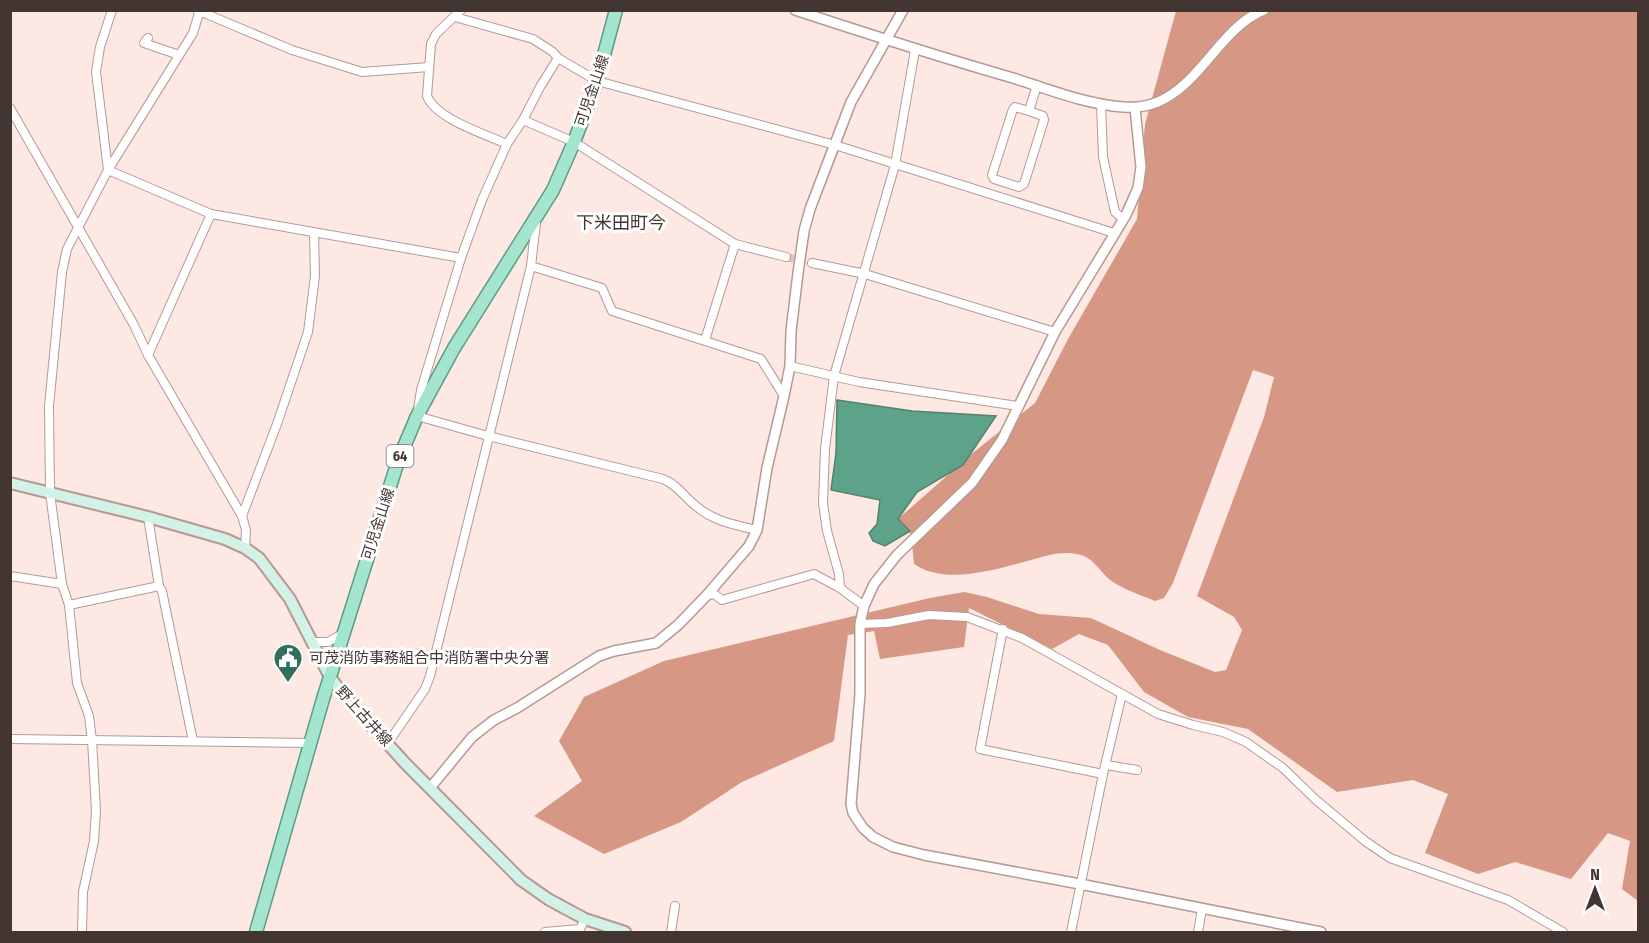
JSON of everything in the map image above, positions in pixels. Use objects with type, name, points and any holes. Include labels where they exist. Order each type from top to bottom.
[{"type":"main road","name":"可児金山線","points":[[256,933],[330,677],[392,481],[417,416],[454,348],[553,190],[597,81],[616,10]]},
{"type":"main road","name":"野上古井線","points":[[10,483],[148,517],[225,539],[245,548],[263,561],[283,590],[330,677],[347,699],[430,788],[521,880],[548,899],[585,920],[625,933]]},
{"type":"street","points":[[108,170],[96,72],[100,47],[112,10]]},
{"type":"street","points":[[461,10],[436,34],[431,44],[428,96],[430,103],[459,123],[507,144]]},
{"type":"street","points":[[795,10],[915,50],[1037,86],[1101,104],[1135,108],[1156,103],[1175,93],[1240,25],[1264,10]]},
{"type":"street","points":[[430,788],[472,737],[494,720],[599,656],[656,643],[678,625],[707,595],[749,546],[757,530],[767,468],[790,366],[791,331],[804,231],[810,209],[851,102],[903,10]]},
{"type":"street","points":[[82,933],[83,892],[94,841],[96,811],[92,740],[88,716],[77,682],[69,605],[62,584],[50,493],[49,406],[53,348],[67,249],[108,170],[193,33],[199,11],[292,50],[362,72],[429,67]]},
{"type":"street","points":[[455,16],[533,39],[558,58],[597,81],[835,145],[1114,233]]},
{"type":"street","points":[[147,38],[144,43],[179,55]]},
{"type":"street","points":[[840,588],[823,503],[825,449],[834,376],[895,165],[915,50]]},
{"type":"street","points":[[558,58],[507,144],[482,200],[461,258],[421,390],[417,416],[663,479],[673,483],[707,515],[757,530]]},
{"type":"street","points":[[1029,111],[1037,86]]},
{"type":"street","points":[[1101,104],[1103,157],[1115,212],[1123,219]]},
{"type":"street","points":[[1015,107],[1029,111],[1043,116],[1044,120],[1024,184],[1019,187],[994,179],[992,175],[1013,109],[1015,107]]},
{"type":"street","points":[[10,108],[79,227],[148,355],[242,516],[246,530],[245,548]]},
{"type":"street","points":[[1135,108],[1141,167],[1138,188],[1123,219],[1055,332],[1002,440],[972,483],[897,555],[874,584],[864,606],[860,624],[860,694],[851,804],[863,828],[873,837],[893,846],[924,855],[1321,933]]},
{"type":"street","points":[[523,120],[574,142],[735,244],[786,257]]},
{"type":"street","points":[[108,170],[211,214],[461,258]]},
{"type":"street","points":[[148,355],[211,214]]},
{"type":"street","points":[[388,743],[425,689],[430,676],[531,266],[536,215]]},
{"type":"street","points":[[242,516],[277,424],[308,332],[315,276],[314,232]]},
{"type":"street","points":[[705,340],[735,244]]},
{"type":"street","points":[[812,263],[865,274],[1055,332]]},
{"type":"street","points":[[531,266],[602,288],[612,311],[761,359],[784,396]]},
{"type":"street","points":[[790,366],[859,382],[1018,406]]},
{"type":"street","points":[[148,517],[159,586],[162,591],[193,741]]},
{"type":"street","points":[[707,595],[714,594],[722,600],[814,574],[840,588],[864,606]]},
{"type":"street","points":[[10,576],[62,584]]},
{"type":"street","points":[[69,605],[159,586]]},
{"type":"street","points":[[860,624],[887,623],[929,615],[967,617],[1003,629],[1158,714],[1223,732],[1246,742],[1283,768],[1315,799],[1365,841],[1390,858],[1508,900],[1563,933]]},
{"type":"street","points":[[1003,629],[981,749],[1103,774]]},
{"type":"street","points":[[312,642],[328,642],[344,633]]},
{"type":"street","points":[[1071,933],[1103,774],[1122,694]]},
{"type":"street","points":[[10,739],[311,744]]},
{"type":"street","points":[[1106,765],[1137,770]]},
{"type":"street","points":[[670,933],[675,906]]},
{"type":"street","points":[[1198,933],[1202,909]]},
{"type":"street","points":[[545,933],[580,929],[585,920]]},
{"type":"shaded area","points":[[1176,11],[1638,11],[1638,901],[1622,889],[1630,841],[1608,833],[1571,879],[1515,862],[1478,874],[1425,853],[1448,794],[1413,780],[1337,792],[1248,729],[1188,717],[1144,692],[1108,645],[1079,634],[1052,649],[969,608],[964,647],[880,659],[874,631],[848,635],[834,741],[742,782],[681,822],[604,854],[534,816],[582,781],[559,741],[584,697],[664,661],[930,598],[964,592],[1039,614],[1091,618],[1215,672],[1226,670],[1242,630],[1234,617],[1197,596],[1264,417],[1274,377],[1253,370],[1173,583],[1164,598],[1155,601],[1123,588],[1109,579],[1086,557],[1075,554],[1050,555],[972,574],[941,574],[927,571],[914,564],[911,534],[898,519],[974,452],[1035,403],[1068,339],[1137,219],[1145,124]]},
{"type":"shaded area","points":[[837,400],[912,411],[996,416],[963,465],[917,492],[898,519],[910,531],[885,546],[873,541],[869,533],[877,524],[880,500],[831,490],[836,453]]},
{"type":"tunnel","points":[[786,257],[812,263]]},
{"type":"place","name":"可茂消防事務組合中消防署中央分署","points":[[288,684]]},
{"type":"district","name":"下米田町今","points":[[621,223]]}]
